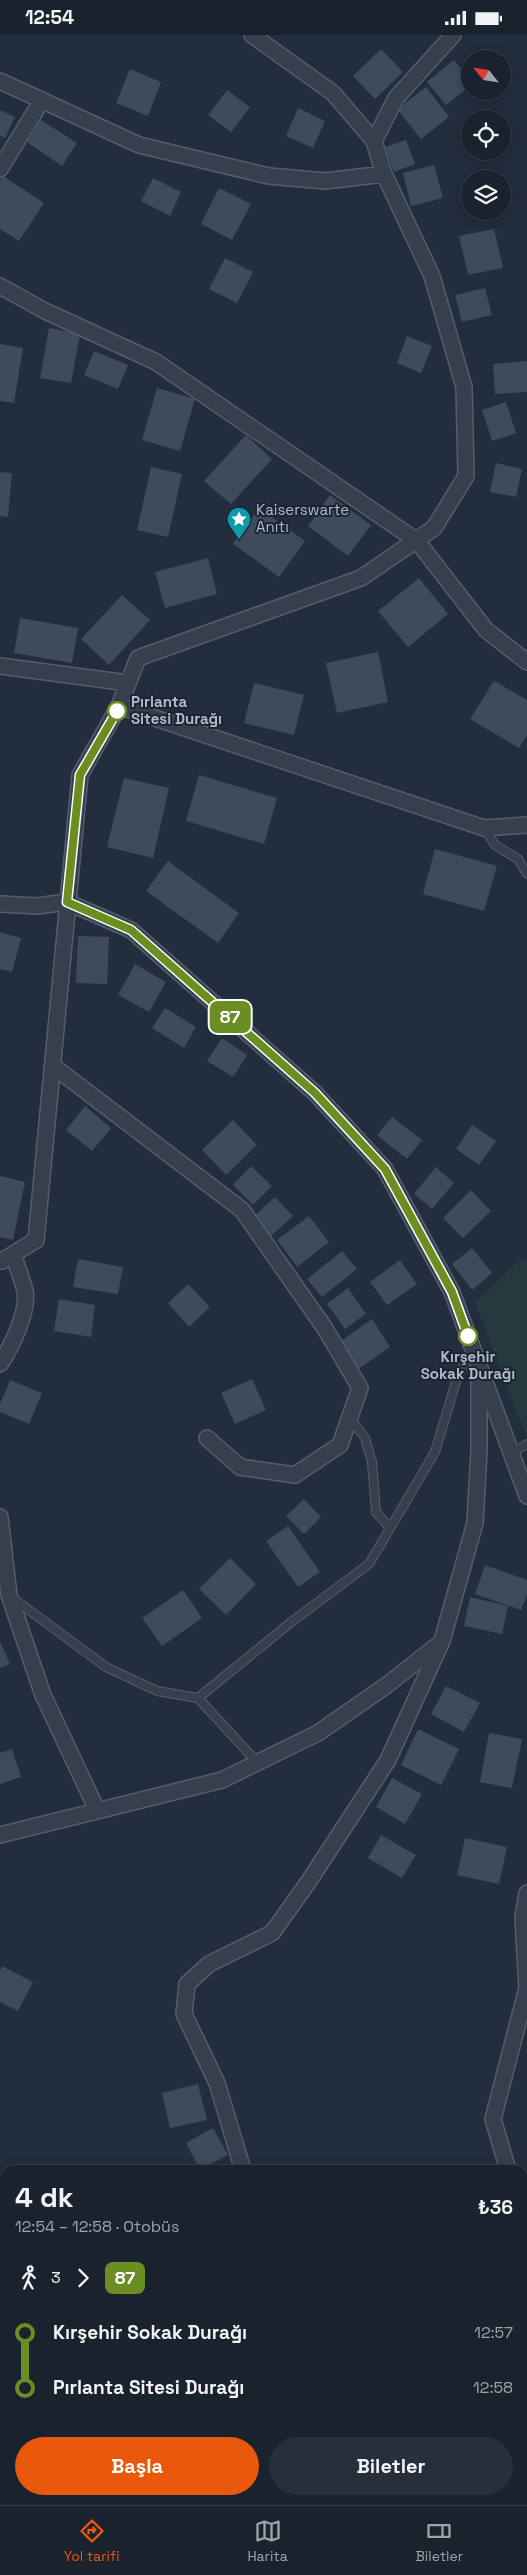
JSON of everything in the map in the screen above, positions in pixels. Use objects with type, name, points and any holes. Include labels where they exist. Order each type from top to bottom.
[{"type":"street","points":[[0,1364],[7,1354],[25,1309],[25,1293],[6,1257],[36,1240],[80,775],[120,706],[138,658],[361,578],[434,528],[466,476],[464,387],[432,277],[384,174],[374,141],[333,93],[252,35]]},
{"type":"street","points":[[374,141],[396,98],[453,35]]},
{"type":"street","points":[[0,81],[139,145],[269,176],[325,181],[384,174]]},
{"type":"street","points":[[0,169],[42,100]]},
{"type":"street","points":[[0,286],[45,311],[156,362],[416,541],[486,630],[527,662]]},
{"type":"street","points":[[0,666],[128,683]]},
{"type":"street","points":[[120,706],[484,828],[527,825]]},
{"type":"street","points":[[0,904],[37,905],[67,902],[131,930],[315,1093],[385,1169],[452,1292],[527,1496]]},
{"type":"street","points":[[53,1066],[242,1210],[324,1327],[360,1388],[340,1445],[296,1475],[240,1467],[207,1438]]},
{"type":"street","points":[[242,2165],[217,2083],[184,2014],[187,1983],[210,1964],[272,1933],[309,1881],[388,1760],[442,1641],[475,1523],[479,1451],[479,1367]]},
{"type":"street","points":[[0,1517],[9,1595],[44,1695],[97,1810]]},
{"type":"street","points":[[0,1835],[222,1780],[318,1733],[386,1685],[442,1641]]},
{"type":"street","points":[[506,2165],[492,2119],[527,1988],[523,1918],[527,1893]]},
{"type":"lane","points":[[484,828],[496,845],[518,859],[527,874]]},
{"type":"lane","points":[[198,1698],[290,1623],[369,1564],[389,1527],[435,1452],[458,1375],[473,1350]]},
{"type":"lane","points":[[350,1418],[365,1438],[372,1462],[376,1512],[389,1527]]},
{"type":"lane","points":[[511,1453],[527,1444]]},
{"type":"lane","points":[[9,1595],[34,1616],[106,1667],[158,1691],[198,1698],[257,1763]]},
{"type":"green space","points":[[522,1258],[527,1260],[527,1439],[475,1302]]},
{"type":"building","points":[[381,49],[403,72],[375,99],[353,76]]},
{"type":"building","points":[[454,60],[461,69],[461,93],[446,105],[427,82]]},
{"type":"building","points":[[130,69],[161,82],[148,116],[116,103]]},
{"type":"building","points":[[426,87],[449,117],[421,139],[397,109]]},
{"type":"building","points":[[227,90],[250,107],[231,132],[208,115]]},
{"type":"building","points":[[298,108],[325,121],[313,148],[286,136]]},
{"type":"building","points":[[0,110],[15,117],[5,138],[0,136]]},
{"type":"building","points":[[41,120],[77,143],[62,166],[27,142]]},
{"type":"building","points":[[406,140],[415,164],[394,172],[385,147]]},
{"type":"building","points":[[434,165],[443,198],[411,206],[403,173]]},
{"type":"building","points":[[3,176],[44,203],[19,241],[0,229],[0,180]]},
{"type":"building","points":[[153,178],[181,192],[170,216],[141,201]]},
{"type":"building","points":[[219,188],[251,204],[232,240],[201,224]]},
{"type":"building","points":[[494,229],[503,268],[468,275],[459,236]]},
{"type":"building","points":[[225,258],[253,272],[237,303],[209,289]]},
{"type":"building","points":[[485,288],[492,315],[462,322],[455,295]]},
{"type":"building","points":[[49,328],[80,334],[71,383],[40,378]]},
{"type":"building","points":[[407,336],[432,346],[421,373],[397,363]]},
{"type":"building","points":[[0,344],[23,348],[14,403],[0,401]]},
{"type":"building","points":[[94,351],[128,365],[118,389],[84,375]]},
{"type":"building","points":[[527,361],[527,392],[495,394],[493,364]]},
{"type":"building","points":[[157,388],[195,399],[180,451],[142,440]]},
{"type":"building","points":[[506,402],[516,433],[492,441],[482,410]]},
{"type":"building","points":[[246,435],[272,459],[231,504],[204,481]]},
{"type":"building","points":[[496,463],[522,469],[516,497],[490,492]]},
{"type":"building","points":[[151,467],[182,474],[168,537],[137,530]]},
{"type":"building","points":[[0,472],[12,473],[8,517],[0,516]]},
{"type":"building","points":[[330,495],[371,525],[348,556],[308,526]]},
{"type":"building","points":[[259,508],[305,541],[279,577],[233,544]]},
{"type":"building","points":[[208,558],[217,594],[165,608],[155,572]]},
{"type":"building","points":[[419,578],[448,614],[408,647],[378,611]]},
{"type":"building","points":[[122,595],[150,620],[109,665],[81,639]]},
{"type":"building","points":[[20,618],[78,628],[72,663],[14,653]]},
{"type":"building","points":[[378,652],[388,702],[337,713],[326,663]]},
{"type":"building","points":[[494,681],[527,700],[527,735],[519,748],[470,719]]},
{"type":"building","points":[[254,683],[304,695],[294,735],[244,723]]},
{"type":"building","points":[[199,775],[277,798],[264,844],[186,821]]},
{"type":"building","points":[[124,778],[169,788],[153,858],[107,847]]},
{"type":"building","points":[[435,849],[497,866],[484,911],[423,894]]},
{"type":"building","points":[[168,861],[239,913],[218,943],[146,891]]},
{"type":"building","points":[[0,932],[21,938],[12,972],[0,969]]},
{"type":"building","points":[[78,936],[109,937],[107,984],[76,983]]},
{"type":"building","points":[[135,964],[166,982],[149,1012],[118,995]]},
{"type":"building","points":[[165,1008],[196,1027],[184,1048],[152,1028]]},
{"type":"building","points":[[222,1038],[247,1055],[233,1077],[207,1061]]},
{"type":"building","points":[[85,1106],[111,1128],[92,1151],[66,1130]]},
{"type":"building","points":[[392,1117],[422,1140],[407,1159],[377,1135]]},
{"type":"building","points":[[233,1120],[257,1145],[226,1175],[202,1150]]},
{"type":"building","points":[[472,1125],[496,1141],[479,1165],[456,1149]]},
{"type":"building","points":[[251,1166],[272,1186],[253,1205],[233,1185]]},
{"type":"building","points":[[436,1167],[454,1183],[432,1209],[414,1194]]},
{"type":"building","points":[[0,1176],[25,1182],[13,1240],[0,1237]]},
{"type":"building","points":[[471,1190],[491,1211],[463,1238],[443,1218]]},
{"type":"building","points":[[275,1197],[293,1216],[269,1238],[251,1219]]},
{"type":"building","points":[[309,1216],[329,1242],[297,1267],[277,1240]]},
{"type":"building","points":[[472,1248],[492,1273],[472,1290],[452,1264]]},
{"type":"building","points":[[342,1251],[357,1269],[322,1297],[307,1279]]},
{"type":"building","points":[[78,1259],[123,1267],[118,1294],[73,1287]]},
{"type":"building","points":[[400,1260],[417,1284],[387,1305],[370,1282]]},
{"type":"building","points":[[188,1284],[210,1307],[189,1327],[168,1303]]},
{"type":"building","points":[[348,1288],[366,1314],[345,1329],[327,1304]]},
{"type":"building","points":[[59,1299],[95,1305],[91,1337],[54,1331]]},
{"type":"building","points":[[372,1319],[390,1347],[357,1370],[338,1343]]},
{"type":"building","points":[[252,1379],[266,1410],[235,1424],[221,1393]]},
{"type":"building","points":[[10,1380],[42,1393],[29,1424],[0,1412],[0,1404]]},
{"type":"building","points":[[304,1499],[321,1517],[304,1534],[286,1516]]},
{"type":"building","points":[[288,1526],[320,1572],[298,1587],[266,1541]]},
{"type":"building","points":[[230,1558],[256,1584],[226,1615],[199,1589]]},
{"type":"building","points":[[485,1565],[527,1580],[527,1595],[521,1610],[475,1594]]},
{"type":"building","points":[[183,1590],[202,1618],[162,1646],[142,1618]]},
{"type":"building","points":[[470,1597],[508,1606],[502,1634],[464,1626]]},
{"type":"building","points":[[0,1641],[10,1664],[0,1668]]},
{"type":"building","points":[[446,1686],[480,1703],[464,1732],[431,1714]]},
{"type":"building","points":[[418,1729],[459,1749],[441,1785],[401,1765]]},
{"type":"building","points":[[489,1733],[522,1739],[512,1788],[480,1782]]},
{"type":"building","points":[[12,1749],[21,1777],[0,1784],[0,1753]]},
{"type":"building","points":[[392,1778],[422,1794],[405,1824],[376,1807]]},
{"type":"building","points":[[381,1835],[416,1855],[402,1878],[368,1858]]},
{"type":"building","points":[[465,1838],[507,1847],[499,1884],[457,1875]]},
{"type":"building","points":[[2,1966],[33,1982],[18,2011],[0,2002],[0,1971]]},
{"type":"building","points":[[198,2084],[207,2120],[170,2128],[162,2093]]},
{"type":"building","points":[[213,2128],[228,2155],[209,2165],[197,2165],[186,2143]]},
{"type":"bus line","name":"87","points":[[117,711],[80,775],[67,902],[131,930],[315,1093],[385,1169],[452,1292],[468,1336]]},
{"type":"place","name":"Kaiserswarte Anıtı","points":[[239,540]]},
{"type":"place","name":"Pırlanta Sitesi Durağı","points":[[117,711]]},
{"type":"place","name":"Kırşehir Sokak Durağı","points":[[468,1336]]}]
